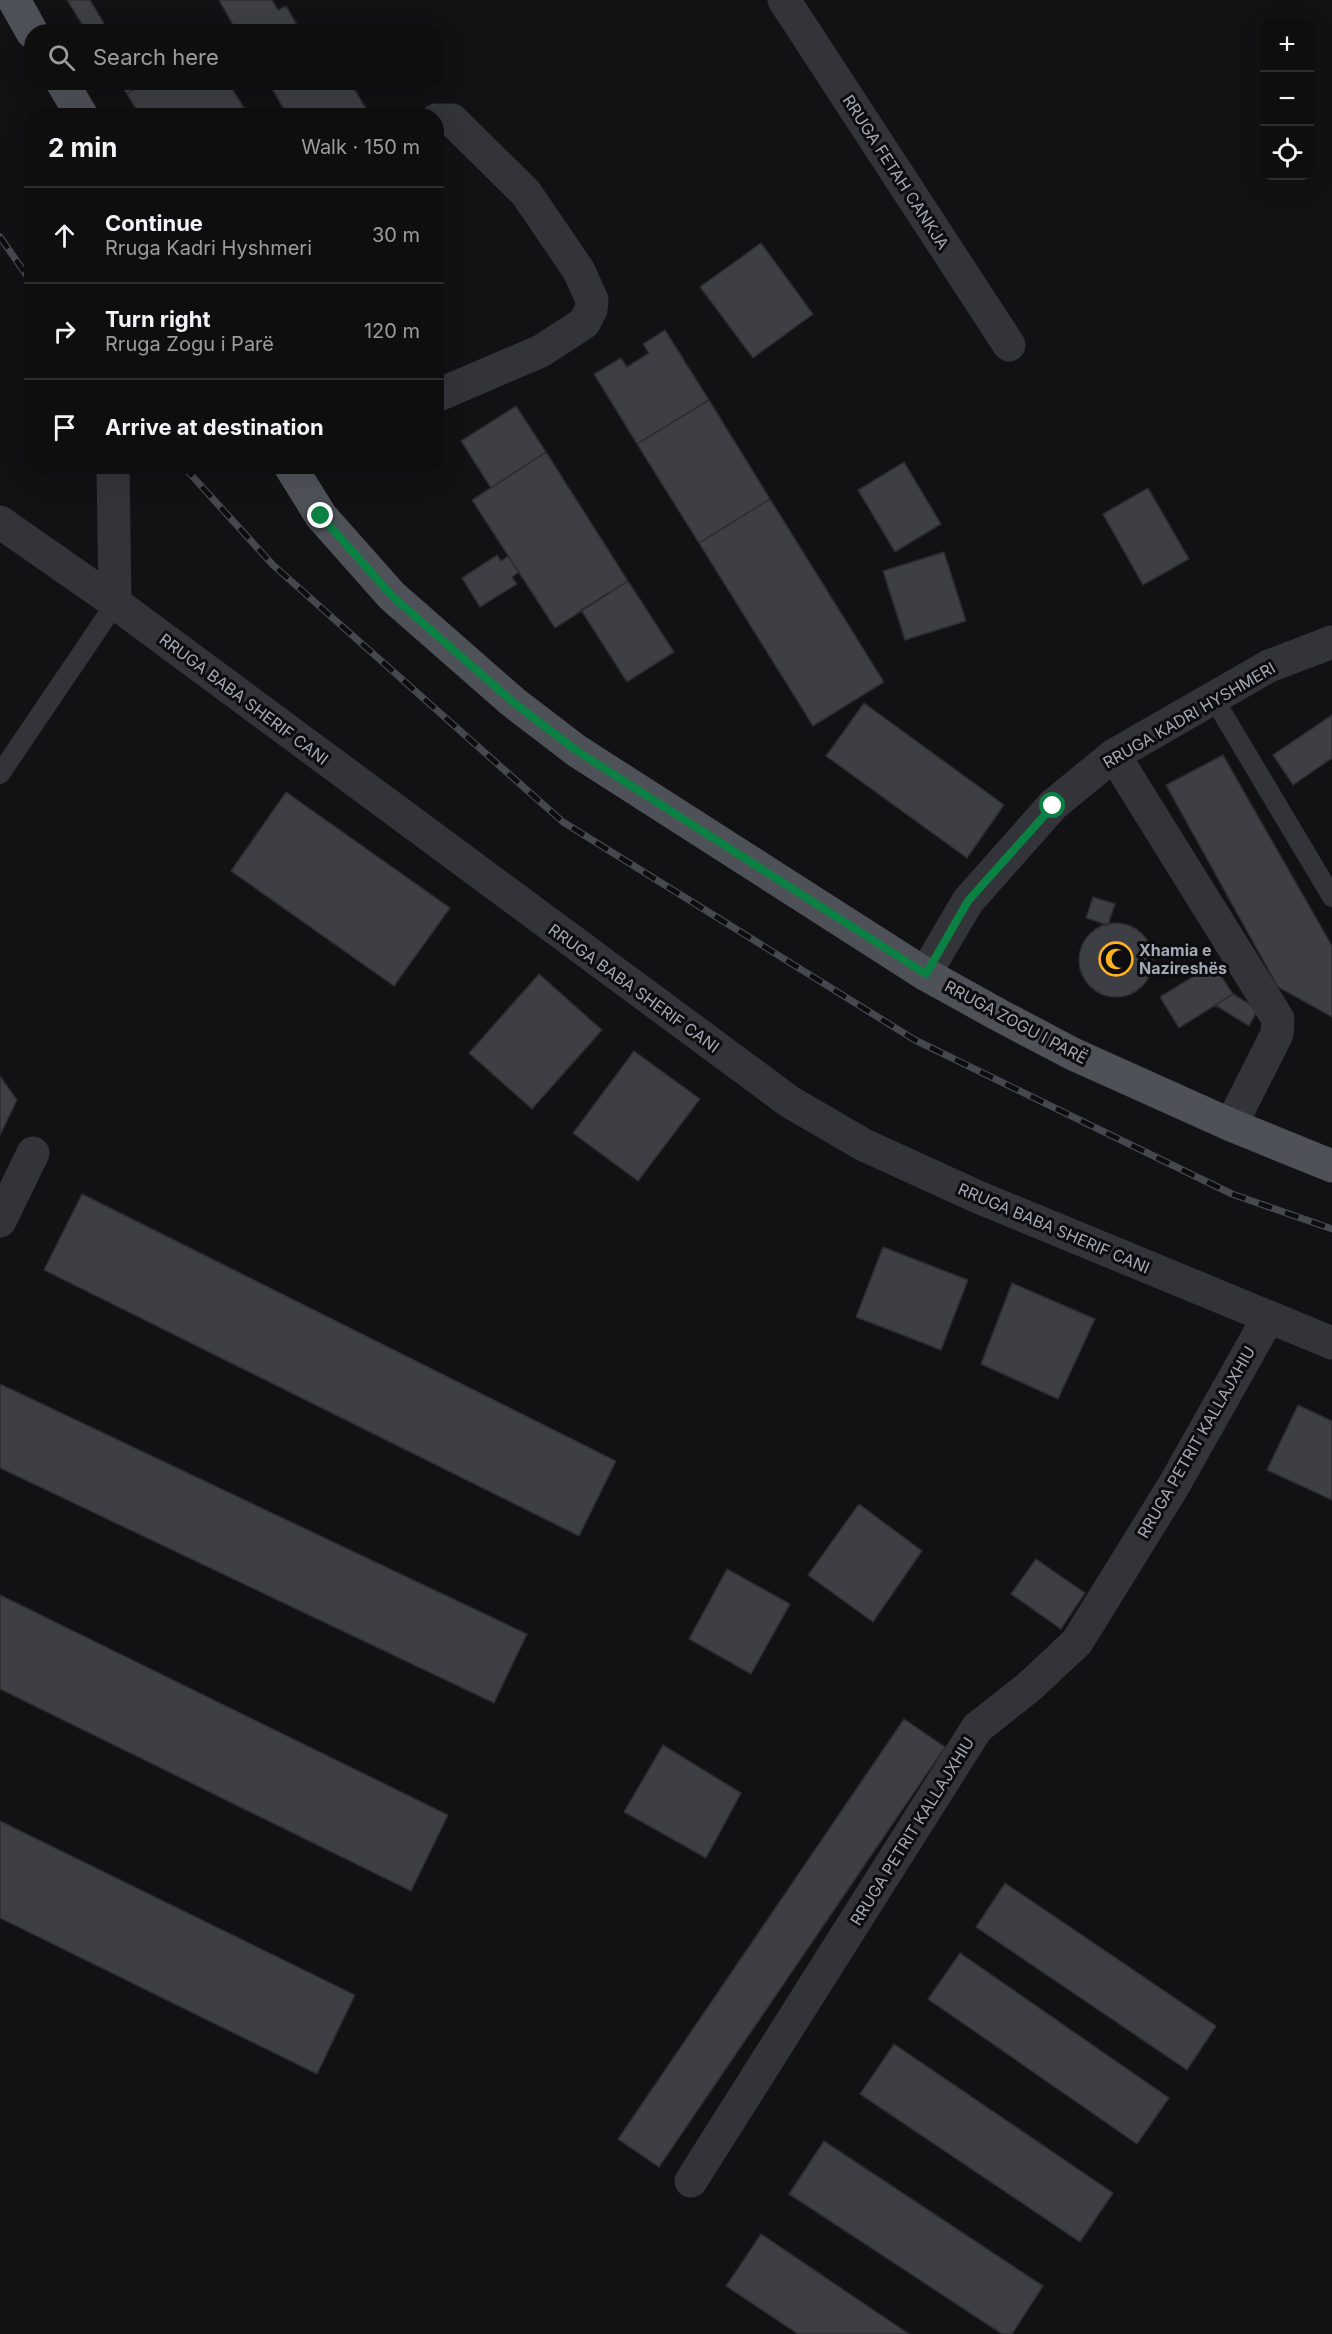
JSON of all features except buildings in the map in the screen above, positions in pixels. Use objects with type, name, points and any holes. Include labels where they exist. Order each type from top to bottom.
[{"type":"main road","points":[[14,0],[28,24]]},
{"type":"main road","points":[[67,90],[77,108]]},
{"type":"main road","name":"RRUGA ZOGU I PARË","points":[[295,474],[321,516],[384,589],[513,702],[577,751],[926,974],[1073,1054],[1231,1125],[1332,1166]]},
{"type":"street","name":"RRUGA FETAH CANKJA","points":[[784,0],[1009,345]]},
{"type":"street","points":[[444,120],[452,120],[526,193],[579,271],[592,300],[591,310],[584,322],[541,351],[444,393]]},
{"type":"street","points":[[113,474],[116,604]]},
{"type":"street","name":"RRUGA BABA SHERIF CANI","points":[[0,522],[116,604],[790,1102],[864,1145],[968,1193],[1332,1343]]},
{"type":"street","name":"RRUGA KADRI HYSHMERI","points":[[926,974],[968,901],[1053,806],[1114,755],[1269,666],[1332,642]]},
{"type":"street","points":[[1114,755],[1278,1020],[1277,1034],[1231,1125]]},
{"type":"street","points":[[0,1221],[33,1152]]},
{"type":"street","name":"RRUGA PETRIT KALLAJXHIU","points":[[691,2181],[977,1728],[1030,1686],[1077,1642],[1174,1485],[1268,1318]]},
{"type":"lane","points":[[0,774],[116,604]]},
{"type":"lane","points":[[1214,699],[1332,897]]},
{"type":"railway","points":[[0,237],[24,272]]},
{"type":"railway","points":[[190,474],[273,565],[563,822],[915,1040],[1232,1194],[1332,1229]]},
{"type":"place","name":"Xhamia e Nazireshës","points":[[1116,959]]},
{"type":"route","points":[[321,516],[392,596],[513,702],[577,751],[926,974],[968,901],[1053,806]]}]
